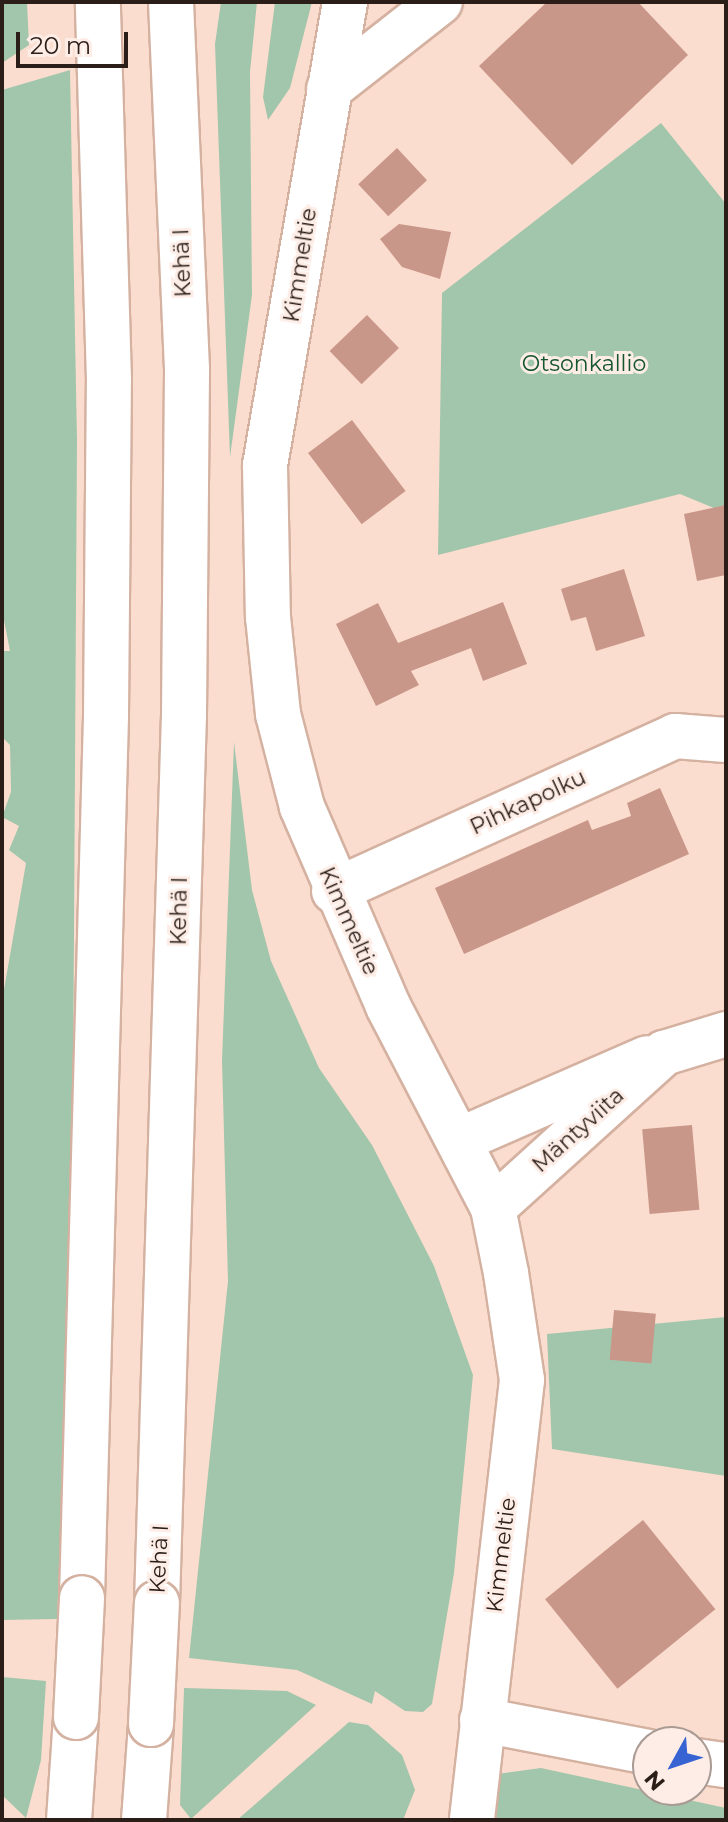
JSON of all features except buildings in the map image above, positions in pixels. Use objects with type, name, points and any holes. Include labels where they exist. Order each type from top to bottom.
[{"type":"main road","points":[[69,1820],[82,1598],[109,412],[98,2]]},
{"type":"main road","name":"Kehä I","points":[[144,1820],[157,1603],[184,699],[187,369],[171,2]]},
{"type":"main road","name":"Kimmeltie","points":[[345,2],[265,465],[268,617],[278,714],[334,891],[462,1139],[493,1208],[522,1380],[472,1820]]},
{"type":"main road","points":[[329,89],[440,2]]},
{"type":"main road","name":"Pihkapolku","points":[[334,891],[648,746],[687,733],[726,740]]},
{"type":"main road","name":"Mäntyviita","points":[[462,1139],[664,1053],[726,1034]]},
{"type":"main road","name":"Mäntyviita","points":[[493,1208],[664,1053]]},
{"type":"main road","points":[[482,1720],[632,1749]]},
{"type":"green space","points":[[2,2],[27,2],[29,45],[2,63]]},
{"type":"green space","points":[[221,2],[257,2],[250,72],[252,295],[230,457],[215,44]]},
{"type":"green space","points":[[275,2],[312,2],[290,88],[268,120],[263,97]]},
{"type":"green space","points":[[70,70],[77,440],[72,1260],[57,1619],[2,1620],[2,1001],[26,863],[9,850],[19,826],[2,817],[11,792],[10,745],[2,737],[2,651],[10,651],[2,610],[2,90]]},
{"type":"green space","name":"Otsonkallio","points":[[661,123],[726,204],[726,513],[680,494],[438,555],[442,293]]},
{"type":"green space","points":[[234,742],[252,890],[271,961],[319,1068],[372,1145],[434,1266],[473,1375],[454,1573],[432,1704],[423,1712],[405,1711],[375,1691],[372,1704],[297,1670],[189,1658],[228,1281],[222,1061]]},
{"type":"green space","points":[[726,1317],[726,1476],[552,1449],[547,1334]]},
{"type":"green space","points":[[2,1677],[46,1681],[41,1760],[26,1818],[2,1795]]},
{"type":"green space","points":[[184,1688],[287,1691],[316,1705],[191,1819],[180,1805]]},
{"type":"green space","points":[[349,1722],[368,1725],[402,1755],[415,1790],[403,1820],[237,1820]]},
{"type":"green space","points":[[541,1768],[632,1788],[632,1806],[712,1805],[726,1808],[726,1820],[495,1820],[497,1774]]}]
